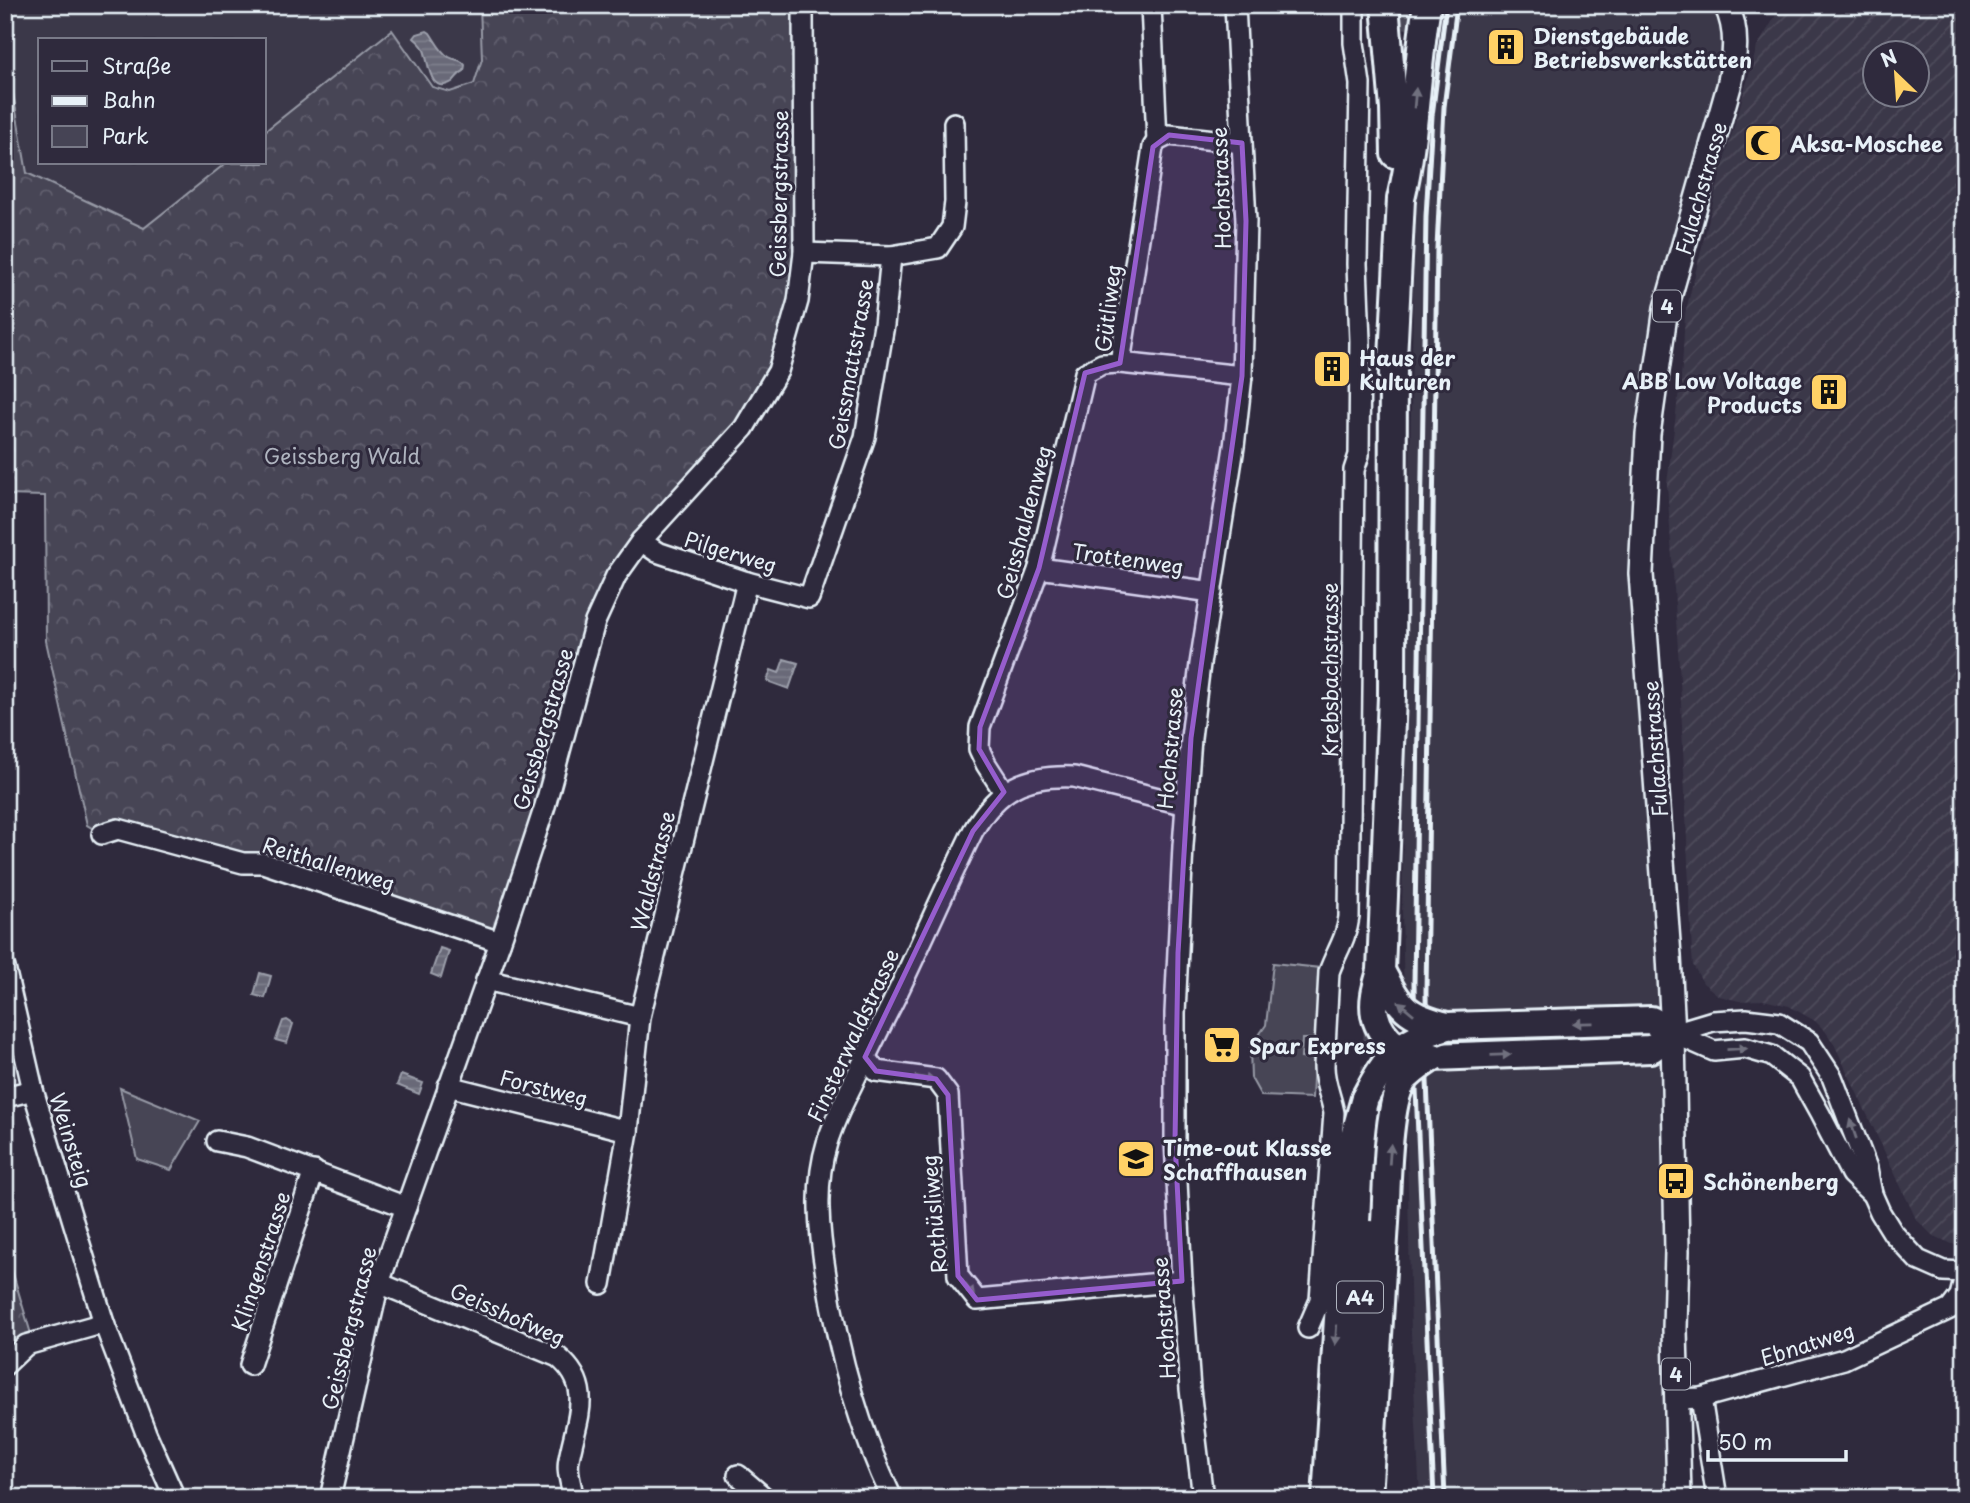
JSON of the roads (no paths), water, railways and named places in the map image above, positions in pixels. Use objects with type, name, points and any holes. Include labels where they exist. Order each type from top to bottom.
[{"type":"highway","points":[[1385,5],[1394,109],[1395,167],[1401,199]]},
{"type":"highway","points":[[1381,971],[1404,1009],[1420,1018],[1447,1026],[1662,1027],[1651,1049],[1433,1057],[1414,1055],[1400,1049],[1386,1036],[1374,1013],[1375,993],[1381,971],[1391,708],[1393,359],[1401,199],[1408,166],[1426,5]]},
{"type":"highway","points":[[1327,1489],[1344,1213],[1357,1125],[1365,1098],[1383,1064],[1422,1035],[1447,1026]]},
{"type":"highway","points":[[1368,1498],[1393,1107],[1402,1082],[1433,1057]]},
{"type":"highway","name":"A4","points":[[1347,1498],[1373,1097]]},
{"type":"main road","name":"Fulachstrasse","points":[[1679,1498],[1675,1329],[1677,1251],[1662,1027],[1669,956],[1641,574],[1648,434],[1669,296],[1735,60],[1731,7]]},
{"type":"street","name":"Geissbergstrasse","points":[[330,1498],[379,1283],[500,942],[545,806],[595,622],[617,576],[641,541],[744,428],[778,371],[798,301],[803,253],[803,5]]},
{"type":"street","name":"Gütliweg","points":[[1151,5],[1157,141],[1153,147],[1120,363],[1242,376]]},
{"type":"street","name":"Hochstrasse","points":[[1203,1498],[1190,1389],[1182,1281],[1175,1140],[1175,1013],[1191,738],[1242,376],[1246,221],[1235,5]]},
{"type":"street","name":"Krebsbachstrasse","points":[[1308,1328],[1320,1300],[1334,1112],[1331,1095],[1324,1080],[1329,972],[1347,933],[1349,917],[1354,470],[1359,456],[1360,355],[1357,264],[1360,84],[1354,43],[1354,5]]},
{"type":"street","points":[[803,253],[891,256],[938,248],[952,227],[954,123]]},
{"type":"street","points":[[1157,141],[1169,135],[1242,143]]},
{"type":"street","name":"Geissmattstrasse","points":[[809,598],[865,437],[884,325],[891,256]]},
{"type":"street","name":"Geisshaldenweg","points":[[1004,792],[979,749],[980,727],[1039,568],[1084,373],[1102,364],[1120,363]]},
{"type":"street","name":"Pilgerweg","points":[[641,541],[657,552],[747,582],[809,598]]},
{"type":"street","name":"Trottenweg","points":[[1039,568],[1212,592]]},
{"type":"street","name":"Waldstrasse","points":[[640,1017],[747,582]]},
{"type":"street","name":"Finsterwaldstrasse","points":[[892,1498],[874,1461],[848,1384],[831,1307],[821,1242],[819,1213],[826,1144],[841,1108],[973,831],[984,813],[1004,792],[1031,781],[1059,776],[1074,777],[1186,805]]},
{"type":"street","name":"Reithallenweg","points":[[102,834],[118,829],[243,863],[263,863],[500,942]]},
{"type":"street","name":"Weinsteig","points":[[5,968],[33,1090],[104,1323],[146,1433],[175,1498]]},
{"type":"street","points":[[486,980],[640,1017],[628,1131],[601,1284]]},
{"type":"street","points":[[1662,1027],[1746,1019],[1779,1023],[1809,1042],[1832,1077],[1867,1168],[1872,1194],[1893,1233],[1918,1260],[1943,1271],[1965,1274]]},
{"type":"street","points":[[1662,1027],[1714,1051],[1745,1048],[1772,1056],[1800,1079],[1851,1174],[1872,1194]]},
{"type":"street","name":"Rothüsliweg","points":[[865,1056],[876,1072],[936,1079],[947,1095],[958,1276],[977,1300],[1182,1281]]},
{"type":"street","name":"Forstweg","points":[[448,1086],[628,1131]]},
{"type":"street","points":[[5,1097],[33,1090]]},
{"type":"street","name":"Klingenstrasse","points":[[217,1141],[247,1147],[406,1207]]},
{"type":"street","name":"Klingenstrasse","points":[[250,1365],[314,1171]]},
{"type":"street","name":"Ebnatweg","points":[[1677,1399],[1701,1398],[1844,1359],[1950,1309],[1960,1296],[1965,1274]]},
{"type":"street","name":"Geisshofweg","points":[[379,1283],[558,1357],[569,1366],[577,1380],[582,1400],[569,1461],[568,1477],[573,1498]]},
{"type":"street","points":[[5,1364],[26,1345],[104,1323]]},
{"type":"street","points":[[1701,1398],[1717,1498]]},
{"type":"street","points":[[738,1475],[765,1498]]},
{"type":"water","points":[[427,31],[446,55],[465,65],[464,71],[452,82],[439,85],[431,76],[423,48],[414,38]]},
{"type":"water","points":[[784,659],[798,663],[789,689],[767,681],[771,670],[779,673]]},
{"type":"water","points":[[440,948],[449,951],[441,978],[431,974]]},
{"type":"water","points":[[260,973],[271,976],[265,998],[254,995]]},
{"type":"water","points":[[287,1020],[293,1024],[287,1043],[276,1040],[283,1021]]},
{"type":"water","points":[[401,1075],[423,1083],[419,1094],[397,1085]]},
{"type":"tunnel","points":[[1397,67],[1403,5]]},
{"type":"tunnel","points":[[1373,1092],[1378,1011]]},
{"type":"railway","points":[[1434,1498],[1416,1089],[1414,983],[1426,216],[1432,116],[1446,5]]},
{"type":"railway","points":[[1445,1498],[1427,1081],[1426,992],[1437,248],[1444,107],[1457,5]]},
{"type":"place","name":"Dienstgebäude Betriebswerkstätten","points":[[1506,47]]},
{"type":"place","name":"Aksa-Moschee","points":[[1763,143]]},
{"type":"place","name":"Haus der Kulturen","points":[[1332,369]]},
{"type":"place","name":"ABB Low Voltage Products","points":[[1829,392]]},
{"type":"place","name":"Spar Express","points":[[1222,1045]]},
{"type":"place","name":"Time-out Klasse Schaffhausen","points":[[1136,1159]]},
{"type":"place","name":"Schönenberg","points":[[1676,1181]]},
{"type":"park label","name":"Geissberg Wald","points":[[342,455]]}]
